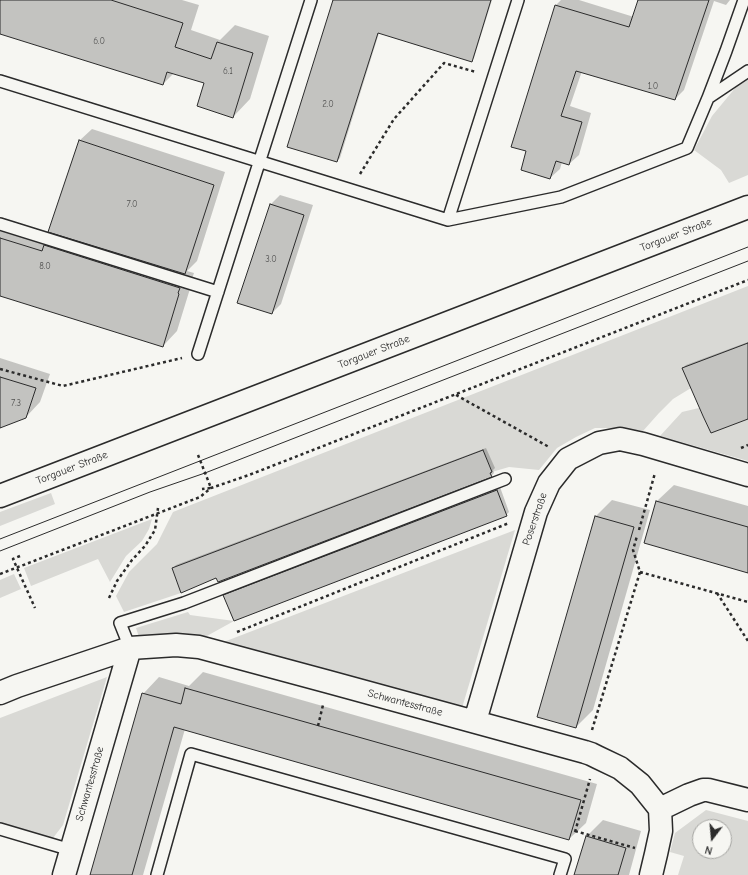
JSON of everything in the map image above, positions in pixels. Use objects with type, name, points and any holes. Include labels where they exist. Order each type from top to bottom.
[{"type":"street","name":"Torgauer Straße","points":[[0,496],[748,207]]},
{"type":"street","name":"Poserstraße","points":[[475,722],[536,512],[548,483],[568,458],[599,443],[620,439],[650,446],[748,475]]},
{"type":"street","name":"Schwantesstraße","points":[[0,693],[130,648],[176,646],[199,648],[591,754],[620,768],[640,784],[660,809]]},
{"type":"street","name":"Schwantesstraße","points":[[64,875],[130,648]]},
{"type":"street","points":[[651,875],[661,831],[660,809],[703,790],[748,800]]},
{"type":"lane","points":[[198,354],[310,0]]},
{"type":"lane","points":[[448,220],[518,0]]},
{"type":"lane","points":[[0,81],[448,220],[561,197],[687,148],[708,98],[744,0]]},
{"type":"lane","points":[[708,98],[748,71]]},
{"type":"lane","points":[[0,224],[218,292]]},
{"type":"lane","points":[[130,648],[120,623],[184,603],[505,479]]},
{"type":"lane","points":[[157,875],[191,754],[565,859],[560,875]]},
{"type":"lane","points":[[0,829],[71,850]]},
{"type":"path","points":[[350,190],[394,119],[444,63],[493,77]]},
{"type":"path","points":[[202,489],[211,488],[256,473],[748,280]]},
{"type":"path","points":[[0,369],[63,386],[198,354]]},
{"type":"path","points":[[455,395],[568,458]]},
{"type":"path","points":[[198,455],[211,488]]},
{"type":"path","points":[[639,530],[655,472]]},
{"type":"path","points":[[0,574],[200,497],[211,488]]},
{"type":"path","points":[[109,598],[117,581],[132,560],[145,546],[155,530],[158,508]]},
{"type":"path","points":[[236,633],[536,512]]},
{"type":"path","points":[[591,733],[640,572],[633,550],[637,536]]},
{"type":"path","points":[[20,556],[13,559],[35,608]]},
{"type":"path","points":[[640,572],[748,602]]},
{"type":"path","points":[[717,593],[748,641]]},
{"type":"path","points":[[597,757],[575,832],[656,854]]},
{"type":"shaded area","points":[[748,77],[748,175],[729,183],[721,170],[694,150],[712,116],[736,87]]},
{"type":"shaded area","points":[[748,286],[748,343],[691,388],[673,399],[643,431],[618,428],[595,428],[557,448],[539,470],[509,467],[492,472],[483,450],[172,568],[181,593],[124,612],[116,596],[129,572],[157,544],[173,512]]},
{"type":"shaded area","points":[[699,408],[711,433],[748,419],[748,461],[660,436],[682,412]]},
{"type":"shaded area","points":[[51,493],[55,504],[0,526],[0,512]]},
{"type":"shaded area","points":[[152,519],[149,529],[142,541],[126,556],[110,582],[98,559],[31,586],[24,568]]},
{"type":"shaded area","points":[[515,530],[462,708],[221,643]]},
{"type":"shaded area","points":[[14,574],[21,589],[0,598],[0,580]]},
{"type":"shaded area","points":[[188,612],[190,615],[234,621],[205,637],[173,635],[139,637],[136,628]]},
{"type":"shaded area","points":[[107,677],[63,825],[53,838],[0,823],[0,718]]},
{"type":"shaded area","points":[[706,810],[748,821],[748,875],[678,875],[684,856],[670,852],[675,833],[692,820],[692,859],[732,859],[732,819],[694,819]]},
{"type":"building","points":[[0,0],[111,0],[183,23],[175,47],[211,59],[217,42],[253,53],[233,118],[197,106],[204,83],[167,72],[163,85],[0,34]]},
{"type":"building","points":[[333,0],[491,0],[472,62],[378,33],[337,162],[287,147]]},
{"type":"building","points":[[638,0],[709,0],[675,100],[576,71],[561,116],[582,122],[569,165],[556,161],[550,179],[521,170],[526,151],[511,147],[555,5],[629,27]]},
{"type":"building","points":[[79,140],[214,185],[185,274],[48,232]]},
{"type":"building","points":[[270,204],[304,215],[272,314],[237,303]]},
{"type":"building","points":[[0,238],[42,251],[44,245],[180,288],[163,347],[0,296]]},
{"type":"building","points":[[748,343],[748,419],[711,433],[682,368]]},
{"type":"building","points":[[0,377],[36,388],[26,418],[0,428]]},
{"type":"building","points":[[483,450],[492,472],[490,473],[492,477],[218,582],[216,578],[181,593],[172,568]]},
{"type":"building","points":[[497,490],[507,516],[234,621],[223,595]]},
{"type":"building","points":[[656,501],[748,527],[748,573],[644,543]]},
{"type":"building","points":[[595,516],[634,527],[576,728],[537,717]]},
{"type":"building","points":[[185,688],[581,800],[569,840],[174,727],[132,875],[90,875],[142,693],[181,704]]},
{"type":"building","points":[[586,836],[626,848],[618,875],[574,875]]},
{"type":"tram line","points":[[0,539],[748,247]]},
{"type":"tram line","points":[[0,551],[150,492],[205,473],[748,261]]}]
